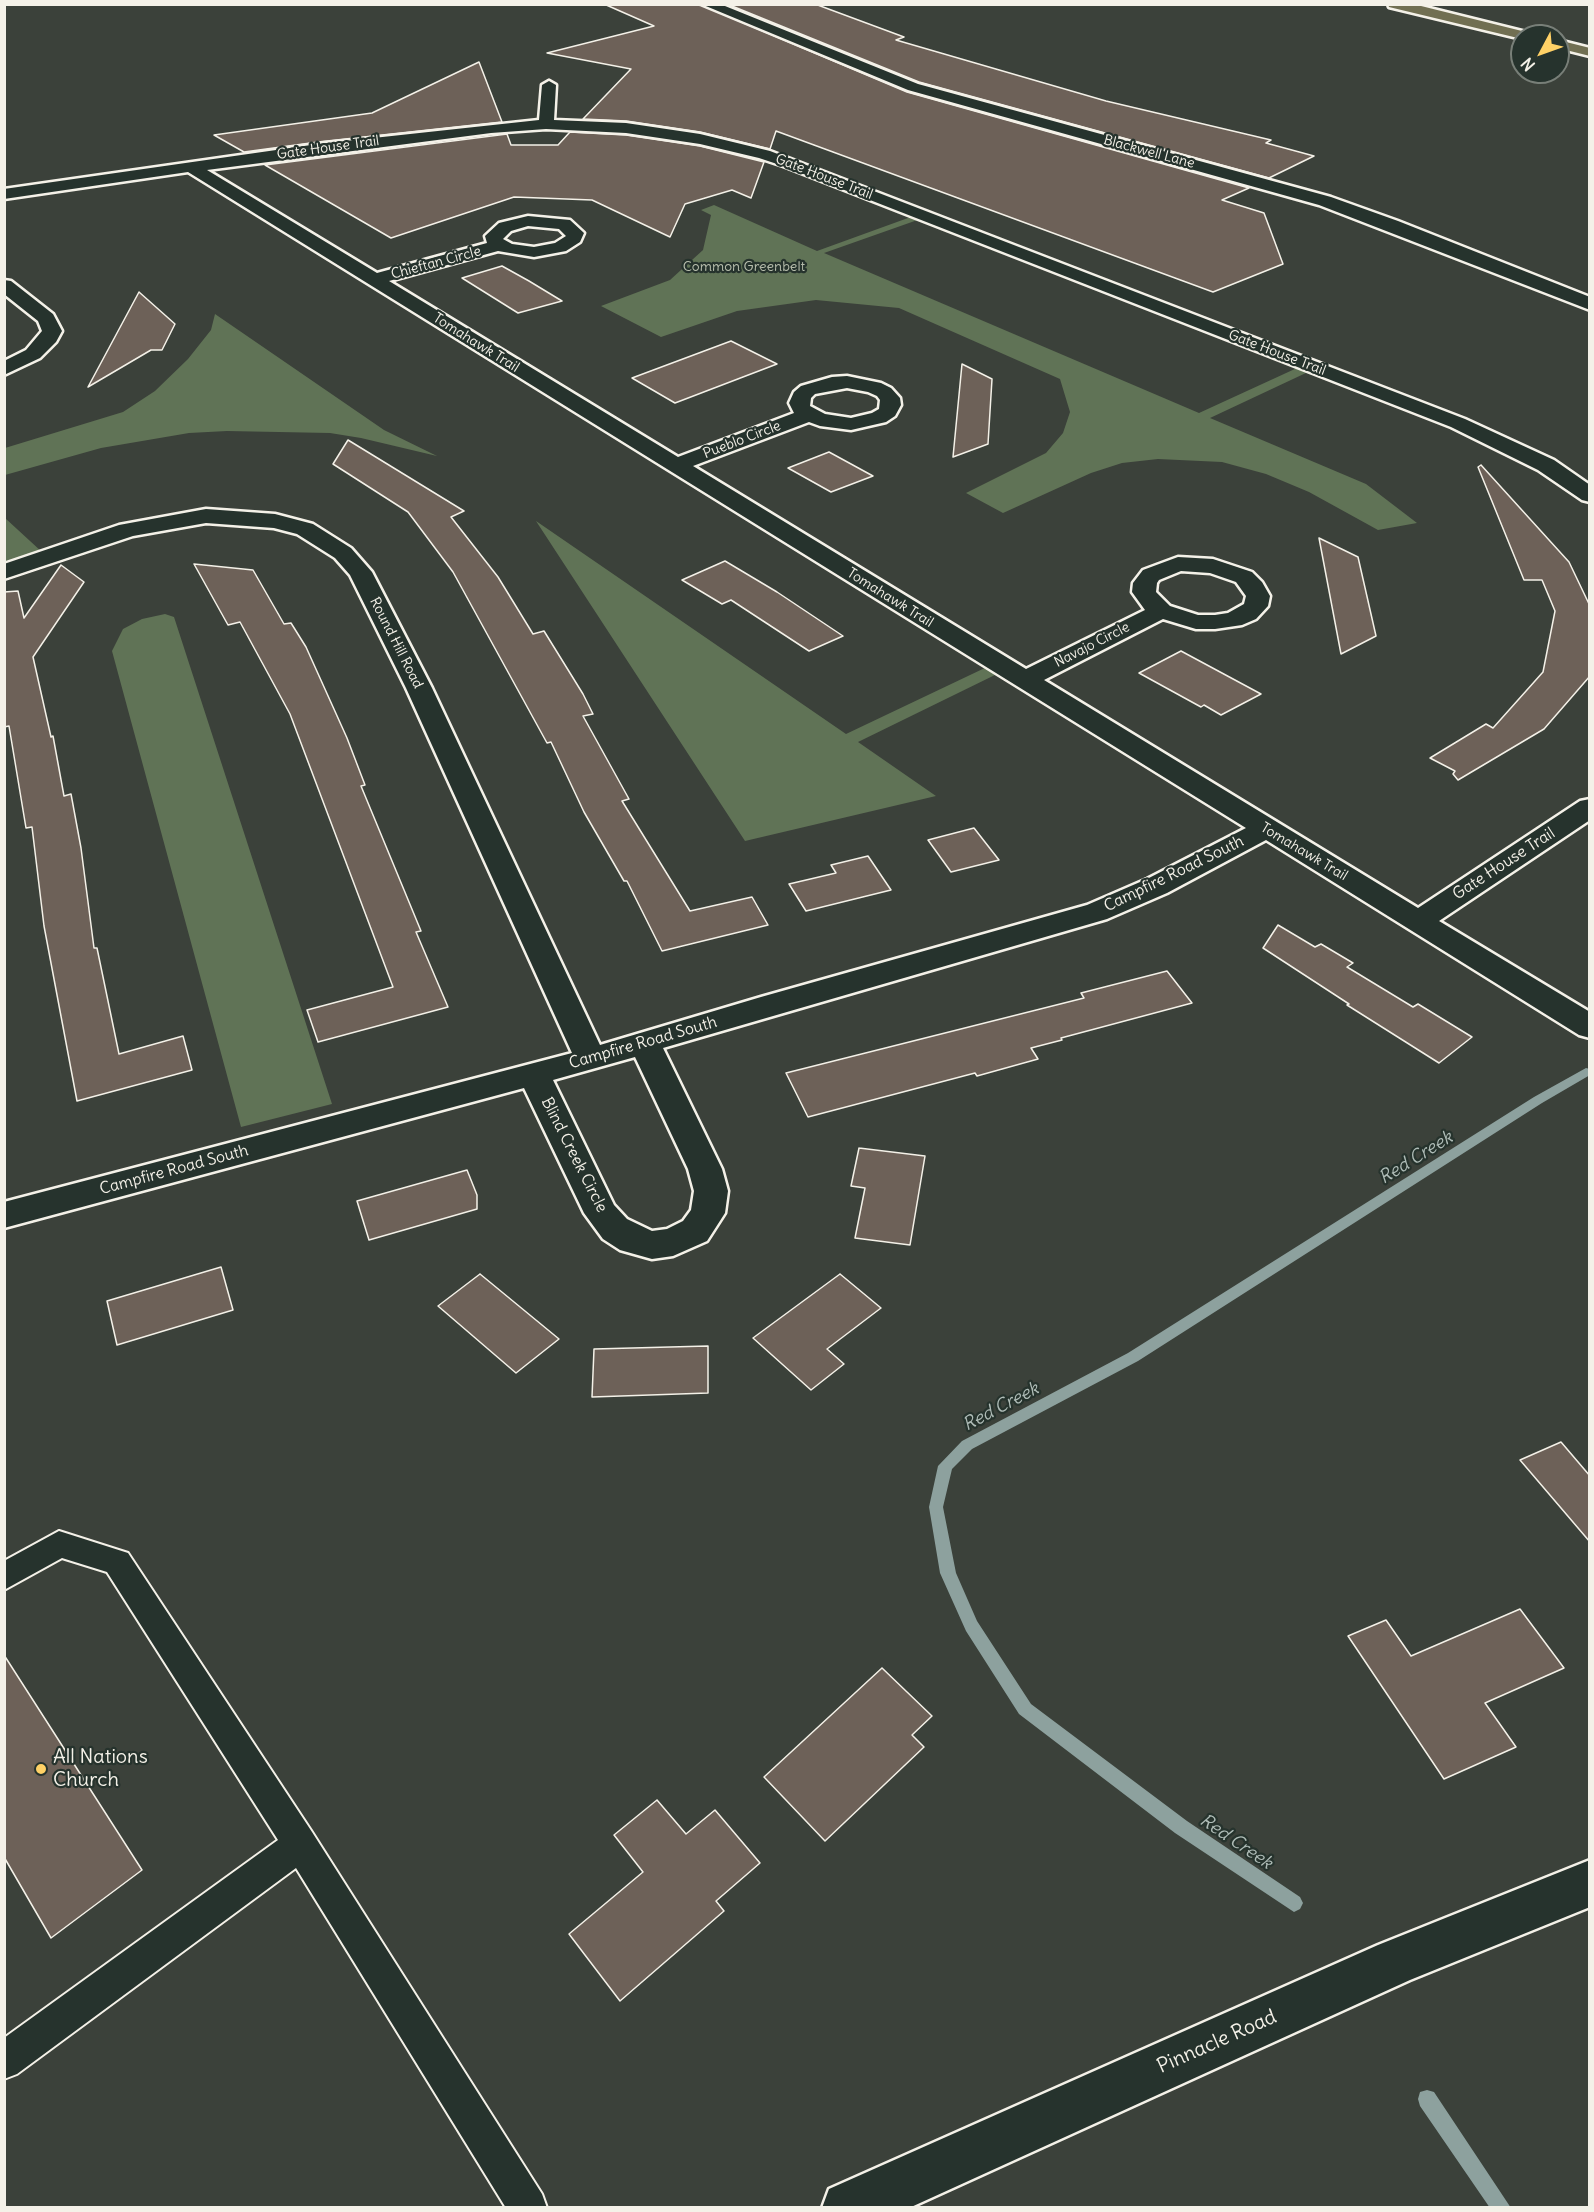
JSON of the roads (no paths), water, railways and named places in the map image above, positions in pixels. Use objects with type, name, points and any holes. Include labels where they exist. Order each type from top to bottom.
[{"type":"highway","points":[[1394,4],[1510,32]]},
{"type":"highway","points":[[1570,47],[1590,52]]},
{"type":"street","name":"Blackwell Lane","points":[[707,4],[913,87],[1325,201],[1392,225],[1590,304]]},
{"type":"street","points":[[546,124],[549,85]]},
{"type":"street","name":"Gate House Trail","points":[[4,194],[430,134],[546,124],[665,132],[764,154],[1458,423],[1546,465],[1590,495]]},
{"type":"street","name":"Tomahawk Trail","points":[[190,167],[1590,1027]]},
{"type":"street","name":"Chieftan Circle","points":[[372,280],[499,245]]},
{"type":"street","points":[[4,285],[46,318],[52,331],[50,338],[33,354],[4,369]]},
{"type":"street","name":"Pueblo Circle","points":[[675,465],[809,415]]},
{"type":"street","name":"Round Hill Road","points":[[4,572],[127,531],[206,516],[275,521],[305,529],[343,553],[360,572],[419,688],[591,1059]]},
{"type":"street","name":"Navajo Circle","points":[[1023,680],[1161,610]]},
{"type":"street","name":"Gate House Trail","points":[[1418,921],[1590,807]]},
{"type":"street","name":"Campfire Road South","points":[[4,1215],[591,1059],[783,1000],[1097,912],[1156,886],[1266,828]]},
{"type":"street","name":"Blind Creek Circle","points":[[534,1074],[601,1213],[615,1229],[633,1240],[652,1245],[674,1242],[695,1231],[708,1213],[711,1191],[705,1169],[645,1044]]},
{"type":"street","name":"Pinnacle Road","points":[[848,2208],[1395,1962],[1590,1883]]},
{"type":"lane","points":[[4,1577],[58,1544],[117,1562],[300,1844],[528,2208]]},
{"type":"lane","points":[[4,2061],[300,1844]]},
{"type":"waterway","name":"Red Creek","points":[[1294,1903],[1181,1827],[1025,1709],[971,1626],[948,1573],[936,1507],[945,1466],[967,1445],[1133,1357],[1538,1100],[1586,1072]]},
{"type":"waterway","name":"Red Creek","points":[[1427,2099],[1502,2208]]},
{"type":"place","name":"All Nations Church","points":[[41,1769]]},
{"type":"park label","name":"Common Greenbelt","points":[[744,267]]}]
